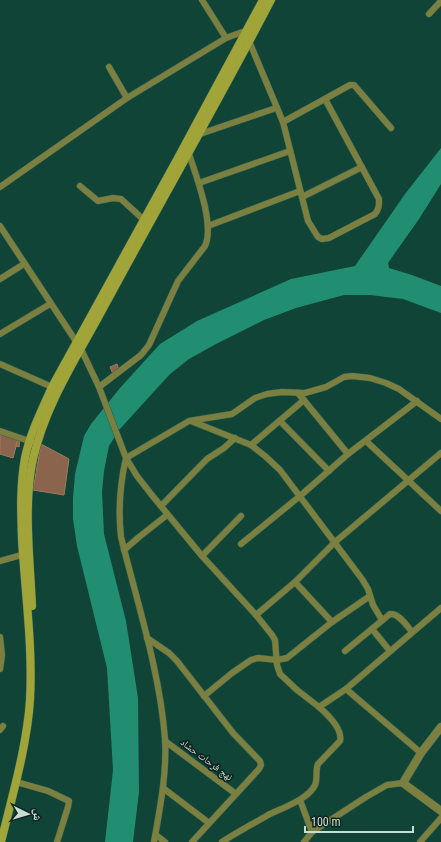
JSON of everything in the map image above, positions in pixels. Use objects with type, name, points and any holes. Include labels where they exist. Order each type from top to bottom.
[{"type":"main road","points":[[34,442],[42,428],[52,401],[79,346],[144,220],[263,0]]},
{"type":"main road","points":[[1,842],[23,747],[30,700],[26,554],[29,491],[34,442],[41,412],[52,388],[79,346],[189,154],[271,0]]},
{"type":"main road","points":[[6,842],[32,723],[34,701],[34,661],[26,554]]},
{"type":"street","points":[[202,0],[226,38]]},
{"type":"street","points":[[429,14],[441,0]]},
{"type":"street","points":[[0,188],[127,98],[226,38],[248,30]]},
{"type":"street","points":[[249,41],[283,122],[308,221],[318,237],[322,239],[328,238],[375,214],[378,210],[379,199],[325,99]]},
{"type":"street","points":[[109,67],[127,98]]},
{"type":"street","points":[[283,122],[350,85],[354,85],[391,128]]},
{"type":"street","points":[[200,134],[276,108]]},
{"type":"street","points":[[199,183],[290,151]]},
{"type":"street","points":[[99,387],[141,355],[149,345],[178,281],[205,246],[208,239],[208,226],[199,183],[189,154]]},
{"type":"street","points":[[208,226],[301,194],[362,167]]},
{"type":"street","points":[[80,186],[98,201],[113,198],[122,199],[144,220]]},
{"type":"street","points":[[0,226],[79,346],[99,387],[126,458],[150,494],[202,556],[256,615],[275,640],[278,670],[280,674],[330,717],[339,731],[341,738],[340,740],[318,764],[315,786],[311,791],[300,800],[234,834],[222,842]]},
{"type":"street","points":[[0,279],[24,264]]},
{"type":"street","points":[[0,334],[50,304]]},
{"type":"street","points":[[0,364],[52,388]]},
{"type":"street","points":[[165,842],[155,839],[163,788],[165,741],[161,707],[147,638],[124,550],[120,524],[121,482],[126,458],[189,421],[232,414],[255,398],[267,394],[282,392],[298,394],[326,387],[338,379],[352,376],[370,378],[399,389],[441,419]]},
{"type":"street","points":[[298,394],[348,454]]},
{"type":"street","points":[[251,445],[304,400]]},
{"type":"street","points":[[241,544],[300,496],[348,454],[417,401]]},
{"type":"street","points":[[189,421],[251,445],[280,470],[362,579],[368,589],[372,605],[382,620]]},
{"type":"street","points":[[280,421],[328,471]]},
{"type":"street","points":[[0,431],[34,442]]},
{"type":"street","points":[[161,506],[207,459],[224,448],[235,438]]},
{"type":"street","points":[[366,441],[441,511]]},
{"type":"street","points":[[256,615],[295,582],[335,542],[441,453]]},
{"type":"street","points":[[124,550],[167,515]]},
{"type":"street","points":[[202,556],[241,516]]},
{"type":"street","points":[[0,561],[26,554]]},
{"type":"street","points":[[295,582],[332,622]]},
{"type":"street","points":[[204,696],[232,673],[251,660],[258,658],[277,660],[287,658],[332,622],[370,596]]},
{"type":"street","points":[[319,707],[346,689],[441,608]]},
{"type":"street","points":[[345,651],[390,614],[398,616],[412,632]]},
{"type":"street","points":[[372,629],[390,651]]},
{"type":"street","points":[[0,637],[0,669]]},
{"type":"street","points":[[147,638],[169,653],[177,661],[234,733],[260,761],[261,765],[192,842]]},
{"type":"street","points":[[346,689],[421,753]]},
{"type":"street","points":[[403,783],[421,753],[441,727]]},
{"type":"street","name":"نهج فرحات حشاد","points":[[165,741],[236,794]]},
{"type":"street","points":[[20,783],[48,791],[68,801],[68,807],[57,842]]},
{"type":"street","points":[[304,842],[312,832],[327,821],[387,786],[403,783],[441,811]]},
{"type":"street","points":[[163,788],[210,823]]},
{"type":"street","points":[[300,800],[312,832]]},
{"type":"street","points":[[420,842],[441,818]]},
{"type":"shaded area","points":[[441,148],[441,184],[419,219],[388,263],[389,268],[441,286],[441,313],[403,299],[370,295],[344,295],[296,308],[264,320],[189,359],[170,374],[119,430],[109,446],[102,492],[104,534],[126,621],[138,698],[139,792],[133,842],[105,842],[113,770],[107,668],[77,546],[73,519],[75,474],[84,436],[91,424],[120,388],[160,344],[197,321],[291,279],[355,266],[405,194]]},
{"type":"building","points":[[117,364],[119,370],[113,374],[110,367]]},
{"type":"building","points":[[0,434],[18,439],[13,458],[0,454]]},
{"type":"building","points":[[18,439],[20,440],[19,447],[16,446]]},
{"type":"building","points":[[41,444],[69,459],[64,495],[33,490]]}]
